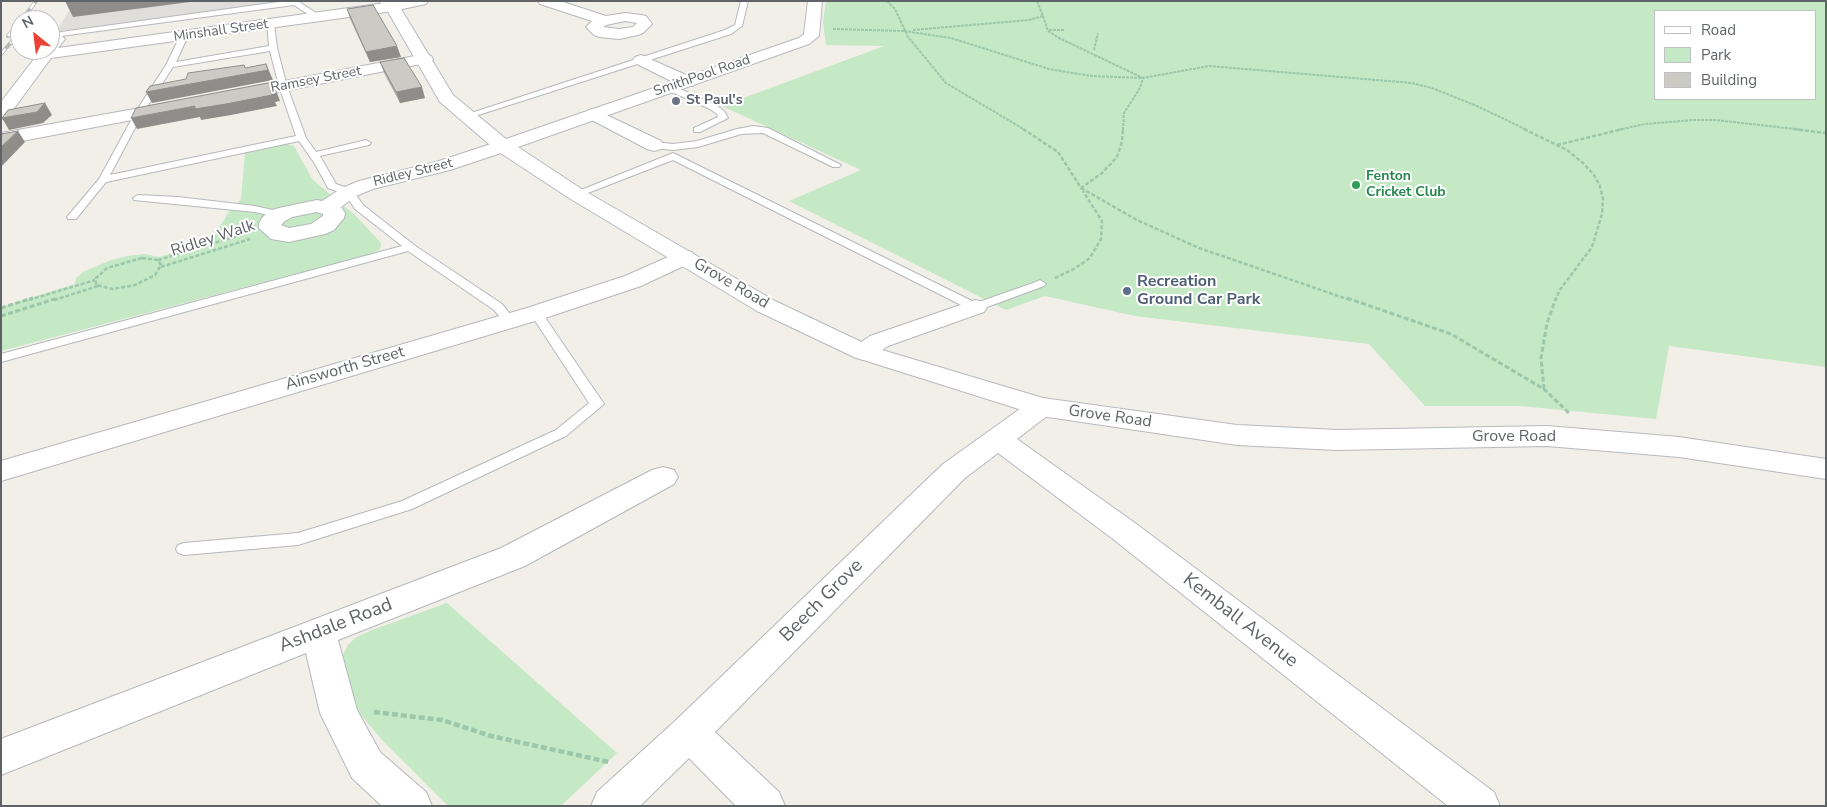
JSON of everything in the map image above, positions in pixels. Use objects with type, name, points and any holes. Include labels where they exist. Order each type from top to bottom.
[{"type":"street","name":"Minshall Street","points":[[60,52],[421,1]]},
{"type":"street","points":[[545,1],[604,20]]},
{"type":"street","points":[[812,28],[816,1]]},
{"type":"street","name":"Grove Road","points":[[390,4],[425,59],[446,98],[503,146],[576,194],[766,306],[863,352],[1042,407],[1237,434],[1337,440],[1547,436],[1679,447],[1826,469]]},
{"type":"street","name":"SmithPool Road","points":[[503,146],[804,41],[811,36],[812,28]]},
{"type":"street","name":"Ramsey Street","points":[[225,97],[425,59]]},
{"type":"street","points":[[1,114],[43,60]]},
{"type":"street","points":[[640,60],[687,82]]},
{"type":"street","points":[[1,139],[187,104]]},
{"type":"street","points":[[594,114],[654,145]]},
{"type":"street","name":"Ridley Street","points":[[274,224],[307,206],[326,207],[349,192],[366,185],[471,158],[503,146]]},
{"type":"street","name":"Ainsworth Street","points":[[1,471],[536,313],[633,281],[684,257]]},
{"type":"street","points":[[863,352],[879,341],[975,307]]},
{"type":"street","name":"Beech Grove","points":[[611,806],[688,733],[954,471],[1042,407]]},
{"type":"street","name":"Kemball Avenue","points":[[999,440],[1124,531],[1480,806]]},
{"type":"street","name":"Ashdale Road","points":[[1,756],[513,557],[663,477]]},
{"type":"street","points":[[319,634],[339,713],[366,765],[412,806]]},
{"type":"street","points":[[688,733],[765,806]]},
{"type":"lane","points":[[466,116],[734,29],[738,26],[745,1]]},
{"type":"lane","points":[[61,34],[292,2],[318,17]]},
{"type":"lane","points":[[270,24],[273,48],[283,86],[301,138],[314,155],[332,186],[349,192],[359,207],[410,247],[498,307],[509,320]]},
{"type":"lane","points":[[72,217],[104,180],[139,113],[170,65],[184,36]]},
{"type":"lane","points":[[170,65],[273,48]]},
{"type":"lane","points":[[670,88],[713,107],[721,113],[723,118],[697,130]]},
{"type":"lane","points":[[654,145],[673,147],[698,144],[740,131],[766,130],[836,165]]},
{"type":"lane","points":[[104,180],[301,138]]},
{"type":"lane","points":[[314,155],[366,143]]},
{"type":"lane","points":[[576,194],[673,156],[975,307],[1040,284]]},
{"type":"lane","points":[[138,198],[245,208],[274,224]]},
{"type":"lane","points":[[1,358],[410,247]]},
{"type":"lane","points":[[184,549],[298,539],[407,505],[561,433],[597,404],[536,313]]},
{"type":"path","points":[[887,1],[895,9],[904,31],[935,72],[946,83],[1058,152],[1102,221],[1101,239],[1090,258],[1074,269],[1040,284]]},
{"type":"path","points":[[1037,1],[1048,30],[1059,38],[1143,78]]},
{"type":"path","points":[[904,31],[968,24],[1014,22],[1042,16]]},
{"type":"path","points":[[812,28],[904,31],[951,38],[1049,69],[1091,76],[1143,78],[1209,66],[1225,66],[1412,83],[1432,88],[1477,106],[1556,145],[1583,163],[1594,174],[1600,186],[1603,199],[1602,214],[1592,247],[1559,291],[1547,323],[1542,358],[1544,389]]},
{"type":"path","points":[[1048,30],[1064,30]]},
{"type":"path","points":[[1094,50],[1098,33]]},
{"type":"path","points":[[1081,188],[1102,172],[1117,157],[1122,142],[1124,113],[1140,88],[1143,78]]},
{"type":"path","points":[[1556,145],[1646,124],[1693,120],[1715,120],[1826,133]]},
{"type":"path","points":[[1081,188],[1137,220],[1199,248],[1451,334],[1544,389],[1600,440]]},
{"type":"path","name":"Ridley Walk","points":[[1,308],[95,280],[100,273],[117,264],[142,258],[158,260],[274,224]]},
{"type":"path","name":"Ridley Walk","points":[[1,316],[98,286],[113,289],[135,285],[155,275],[160,267],[274,224]]},
{"type":"path","name":"Ridley Walk","points":[[158,260],[160,267]]},
{"type":"path","points":[[95,280],[98,286]]},
{"type":"path","points":[[339,713],[358,710],[442,720],[491,736],[649,770]]},
{"type":"shaded area","points":[[75,1],[273,1],[273,4],[60,31],[60,25]]},
{"type":"green space","points":[[826,1],[1826,1],[1826,367],[1669,346],[1656,419],[1520,406],[1425,406],[1369,344],[1135,316],[1045,296],[1006,310],[789,201],[861,170],[722,106],[884,46],[826,45],[823,22]]},
{"type":"green space","points":[[287,144],[294,146],[312,179],[356,216],[381,243],[380,249],[371,254],[1,351],[1,307],[75,284],[76,278],[83,272],[111,260],[145,254],[159,257],[211,242],[228,213],[241,199],[245,152]]},
{"type":"green space","points":[[447,603],[617,753],[561,806],[448,806],[384,742],[360,714],[339,663],[348,645],[355,638],[372,630]]},
{"type":"building","points":[[373,5],[397,46],[366,52],[347,9]]},
{"type":"building","points":[[404,58],[422,87],[396,92],[380,62]]},
{"type":"building","points":[[266,64],[268,70],[146,92],[150,86],[186,79],[188,73],[244,65],[245,68]]},
{"type":"building","points":[[273,82],[276,89],[270,90],[272,95],[195,109],[195,106],[131,118],[136,108]]},
{"type":"building","points":[[45,103],[37,112],[2,118],[8,110]]},
{"type":"building","points":[[18,131],[1,147],[1,134]]},
{"type":"railway","points":[[29,10],[36,1]]},
{"type":"railway","points":[[1,54],[10,44]]},
{"type":"place","name":"St Paul's","points":[[676,101]]},
{"type":"place","name":"Fenton Cricket Club","points":[[1356,185]]},
{"type":"place","name":"Recreation Ground Car Park","points":[[1127,291]]}]
